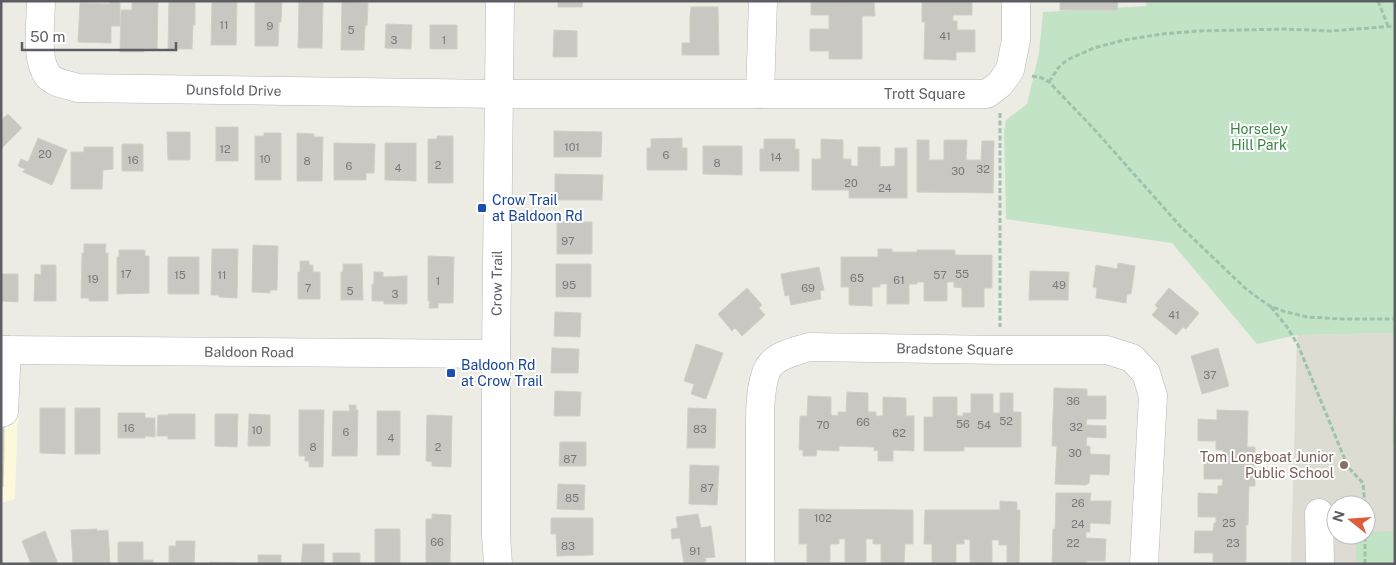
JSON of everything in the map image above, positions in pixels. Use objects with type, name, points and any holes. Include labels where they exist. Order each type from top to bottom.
[{"type":"street","name":"Dunsfold Drive","points":[[41,1],[40,57],[44,68],[48,76],[77,88],[499,94]]},
{"type":"street","name":"Crow Trail","points":[[498,564],[496,534],[496,354],[500,1]]},
{"type":"street","points":[[760,94],[763,1]]},
{"type":"street","points":[[987,94],[1000,84],[1010,70],[1016,40],[1016,1]]},
{"type":"street","name":"Trott Square","points":[[499,94],[987,94]]},
{"type":"street","name":"Bradstone Square","points":[[761,564],[760,400],[767,371],[771,363],[784,355],[809,347],[1107,350],[1132,358],[1146,373],[1153,396],[1144,564]]},
{"type":"street","points":[[1,412],[4,412],[4,350]]},
{"type":"street","name":"Baldoon Road","points":[[4,350],[496,354]]},
{"type":"street","points":[[1320,513],[1320,564]]},
{"type":"path","points":[[1378,1],[1388,26]]},
{"type":"path","points":[[1050,82],[1060,66],[1075,56],[1094,48],[1133,38],[1198,31],[1285,29],[1331,31],[1395,26]]},
{"type":"path","points":[[1010,70],[1042,78],[1050,82],[1180,226],[1245,288],[1270,306],[1287,327],[1298,345],[1348,467],[1363,483],[1365,495]]},
{"type":"path","points":[[987,94],[1000,112],[1000,350]]},
{"type":"path","points":[[1270,306],[1294,314],[1312,317],[1395,319]]},
{"type":"path","points":[[1365,545],[1365,564]]},
{"type":"shaded area","name":"Tom Longboat Junior Public School","points":[[1395,333],[1395,564],[1291,564],[1297,335]]},
{"type":"shaded area","points":[[1,387],[19,387],[15,499],[1,503]]},
{"type":"green space","name":"Horseley Hill Park","points":[[1147,1],[1395,1],[1395,333],[1297,335],[1257,344],[1172,243],[1006,219],[1004,131],[1006,120],[1027,104],[1039,53],[1043,12],[1146,6]]},
{"type":"green space","points":[[1395,365],[1395,444],[1392,443]]},
{"type":"green space","points":[[1395,531],[1395,564],[1356,564],[1356,545],[1376,545],[1376,532]]},
{"type":"building","points":[[110,1],[120,1],[120,26],[111,26],[111,43],[78,42],[80,3],[110,4]]},
{"type":"building","points":[[169,1],[195,1],[192,49],[168,49]]},
{"type":"building","points":[[212,1],[237,1],[236,45],[211,45]]},
{"type":"building","points":[[255,1],[282,1],[278,46],[255,46]]},
{"type":"building","points":[[299,1],[323,1],[322,48],[298,48]]},
{"type":"building","points":[[558,1],[583,1],[582,7],[558,7]]},
{"type":"building","points":[[811,1],[874,2],[875,16],[862,16],[862,59],[829,59],[829,51],[810,51],[810,29],[829,29],[829,15],[811,15]]},
{"type":"building","points":[[922,1],[972,1],[972,15],[953,15],[953,21],[957,21],[957,30],[975,30],[975,52],[956,52],[956,60],[924,59],[925,22],[922,22]]},
{"type":"building","points":[[1060,1],[1118,1],[1117,10],[1060,10]]},
{"type":"building","points":[[132,2],[158,2],[157,49],[144,49],[144,52],[120,52],[121,10],[132,10]]},
{"type":"building","points":[[342,2],[368,3],[364,50],[341,50]]},
{"type":"building","points":[[691,7],[718,7],[719,55],[682,55],[682,43],[690,43]]},
{"type":"building","points":[[386,24],[412,25],[411,49],[385,48]]},
{"type":"building","points":[[430,25],[457,25],[457,49],[430,49]]},
{"type":"building","points":[[554,30],[577,31],[577,57],[553,57]]},
{"type":"building","points":[[8,114],[22,128],[1,149],[1,120]]},
{"type":"building","points":[[216,127],[238,127],[238,161],[216,161]]},
{"type":"building","points":[[554,131],[602,132],[601,157],[554,157]]},
{"type":"building","points":[[167,132],[190,132],[190,160],[168,160]]},
{"type":"building","points":[[264,133],[281,133],[281,180],[255,180],[255,136],[264,136]]},
{"type":"building","points":[[297,133],[314,134],[314,137],[323,137],[322,181],[297,181]]},
{"type":"building","points":[[437,136],[453,136],[453,183],[428,183],[428,139],[437,139]]},
{"type":"building","points":[[38,138],[67,150],[52,185],[23,172],[25,169],[18,166],[21,159],[28,162]]},
{"type":"building","points":[[682,138],[682,148],[687,148],[687,170],[647,170],[647,148],[651,148],[651,139]]},
{"type":"building","points":[[764,139],[795,139],[795,149],[799,149],[799,171],[760,171],[760,149],[764,149]]},
{"type":"building","points":[[821,139],[843,140],[843,159],[851,159],[851,166],[858,166],[858,147],[880,147],[880,167],[895,166],[895,148],[907,148],[907,198],[849,198],[849,190],[812,190],[812,159],[821,159]]},
{"type":"building","points":[[917,140],[929,140],[929,160],[944,160],[944,140],[967,140],[966,160],[981,160],[982,141],[994,141],[993,193],[917,192]]},
{"type":"building","points":[[334,143],[375,144],[374,173],[366,173],[366,180],[334,180]]},
{"type":"building","points":[[385,143],[416,143],[416,181],[385,180]]},
{"type":"building","points":[[122,144],[143,144],[143,171],[122,171]]},
{"type":"building","points":[[703,146],[742,146],[742,175],[703,174]]},
{"type":"building","points":[[84,147],[113,147],[113,169],[103,170],[102,189],[71,189],[71,152],[84,152]]},
{"type":"building","points":[[555,174],[603,175],[602,200],[555,200]]},
{"type":"building","points":[[557,222],[592,222],[592,254],[557,254]]},
{"type":"building","points":[[84,244],[106,244],[105,253],[108,253],[108,301],[89,301],[89,298],[81,298]]},
{"type":"building","points":[[253,245],[278,246],[277,290],[270,290],[270,293],[252,292]]},
{"type":"building","points":[[212,249],[238,249],[237,298],[211,295]]},
{"type":"building","points":[[878,249],[892,249],[892,252],[955,250],[955,255],[992,255],[992,288],[984,288],[984,307],[962,307],[962,288],[954,287],[954,282],[947,282],[947,301],[924,301],[924,282],[917,282],[917,284],[909,284],[909,304],[887,304],[887,284],[880,284],[880,287],[872,287],[872,306],[849,305],[849,287],[841,287],[841,257],[878,257]]},
{"type":"building","points":[[119,250],[145,250],[145,256],[149,256],[149,293],[117,294],[117,257],[119,257]]},
{"type":"building","points":[[428,256],[454,257],[453,303],[438,303],[438,308],[429,308]]},
{"type":"building","points":[[168,257],[199,257],[199,294],[168,294]]},
{"type":"building","points":[[300,261],[309,261],[309,265],[313,265],[313,272],[320,272],[320,299],[298,299]]},
{"type":"building","points":[[1118,263],[1135,266],[1131,294],[1127,294],[1126,303],[1096,298],[1097,288],[1093,287],[1096,265],[1117,269]]},
{"type":"building","points":[[343,264],[362,264],[363,300],[341,300],[341,272],[343,272]]},
{"type":"building","points":[[556,264],[591,264],[591,297],[556,297]]},
{"type":"building","points":[[41,265],[56,265],[56,301],[34,301],[35,274],[41,275]]},
{"type":"building","points":[[819,267],[824,290],[820,291],[821,299],[791,305],[789,295],[785,296],[781,274]]},
{"type":"building","points":[[1030,271],[1069,272],[1068,300],[1029,300]]},
{"type":"building","points":[[374,272],[383,272],[383,277],[407,276],[407,304],[384,304],[384,301],[372,301]]},
{"type":"building","points":[[1,274],[18,274],[18,302],[1,301]]},
{"type":"building","points":[[747,288],[762,305],[759,308],[765,315],[742,336],[735,328],[732,331],[718,314]]},
{"type":"building","points":[[1169,288],[1199,313],[1186,329],[1183,327],[1176,335],[1152,315],[1158,308],[1155,305]]},
{"type":"building","points":[[555,312],[581,313],[580,337],[554,336]]},
{"type":"building","points":[[696,344],[723,353],[706,399],[691,394],[694,384],[684,381]]},
{"type":"building","points":[[552,348],[579,349],[578,373],[551,373]]},
{"type":"building","points":[[1218,348],[1229,386],[1202,394],[1191,356]]},
{"type":"building","points":[[1054,388],[1087,389],[1087,396],[1106,396],[1106,419],[1087,419],[1086,425],[1106,426],[1106,438],[1087,437],[1086,446],[1090,446],[1090,454],[1110,455],[1109,475],[1090,474],[1089,483],[1086,485],[1055,484],[1057,446],[1052,446]]},
{"type":"building","points":[[555,391],[581,392],[580,416],[554,416]]},
{"type":"building","points":[[847,392],[868,393],[868,412],[876,412],[876,416],[883,416],[883,397],[906,398],[906,416],[914,416],[914,451],[893,450],[893,461],[878,461],[878,450],[874,451],[874,447],[839,446],[839,451],[817,450],[816,456],[803,456],[803,450],[799,450],[800,416],[807,416],[808,396],[831,397],[831,415],[838,416],[838,412],[846,412]]},
{"type":"building","points":[[1000,393],[1013,393],[1013,412],[1021,412],[1021,447],[964,447],[964,451],[924,451],[924,417],[933,417],[933,397],[957,397],[957,416],[963,416],[963,413],[971,413],[971,394],[993,394],[993,413],[1000,413]]},
{"type":"building","points":[[349,405],[356,405],[356,410],[358,410],[357,456],[332,456],[333,411],[350,411]]},
{"type":"building","points":[[40,408],[65,408],[65,454],[40,453]]},
{"type":"building","points":[[75,408],[100,408],[100,454],[75,454]]},
{"type":"building","points":[[688,408],[716,409],[715,448],[687,448]]},
{"type":"building","points":[[299,410],[324,410],[323,467],[309,467],[309,461],[305,461],[305,456],[299,456]]},
{"type":"building","points":[[1217,410],[1248,411],[1247,447],[1255,447],[1255,486],[1249,486],[1246,562],[1213,562],[1213,553],[1194,553],[1195,531],[1213,531],[1214,523],[1216,523],[1216,517],[1198,517],[1198,493],[1218,494],[1218,486],[1222,486],[1223,479],[1204,479],[1204,456],[1223,456],[1223,450],[1216,450],[1216,441],[1198,441],[1198,419],[1217,420]]},
{"type":"building","points":[[377,411],[400,411],[400,455],[377,455]]},
{"type":"building","points":[[118,413],[145,413],[145,418],[155,418],[155,437],[118,438]]},
{"type":"building","points":[[195,414],[195,439],[168,439],[168,436],[157,436],[158,415]]},
{"type":"building","points":[[215,414],[238,414],[237,447],[215,446]]},
{"type":"building","points":[[249,414],[270,415],[270,446],[248,446]]},
{"type":"building","points":[[427,415],[452,416],[451,467],[432,466],[432,462],[426,461]]},
{"type":"building","points":[[1,424],[4,426],[3,487],[1,487]]},
{"type":"building","points":[[560,442],[586,442],[586,466],[559,466]]},
{"type":"building","points":[[690,465],[719,466],[717,505],[689,504]]},
{"type":"building","points":[[558,484],[585,485],[584,510],[557,509]]},
{"type":"building","points":[[1056,493],[1091,493],[1090,501],[1111,501],[1110,524],[1090,523],[1090,532],[1086,532],[1086,538],[1106,539],[1105,561],[1086,561],[1086,564],[1052,564]]},
{"type":"building","points":[[1000,501],[1017,502],[1017,510],[1020,510],[1019,564],[1007,563],[1007,545],[999,545],[999,540],[992,540],[992,564],[970,563],[970,540],[964,539],[964,544],[956,544],[956,563],[932,563],[932,544],[924,544],[925,510],[1000,510]]},
{"type":"building","points":[[799,509],[913,510],[913,544],[905,544],[904,564],[881,563],[881,544],[873,544],[873,539],[866,539],[866,562],[845,562],[845,539],[839,539],[839,544],[830,544],[830,562],[807,562],[807,544],[799,544]]},
{"type":"building","points":[[432,514],[451,515],[450,564],[426,564],[426,519],[432,519]]},
{"type":"building","points":[[698,514],[701,528],[711,526],[715,557],[705,558],[706,562],[684,564],[680,538],[672,539],[671,529],[678,528],[676,517]]},
{"type":"building","points":[[551,518],[593,518],[593,555],[557,556],[556,534],[551,534]]},
{"type":"building","points":[[97,529],[97,531],[108,530],[110,564],[73,564],[71,530]]},
{"type":"building","points":[[375,529],[400,529],[400,564],[375,564]]},
{"type":"building","points":[[45,531],[58,564],[31,564],[22,541]]},
{"type":"building","points":[[176,541],[195,541],[194,564],[169,564],[169,546],[176,546]]},
{"type":"building","points":[[118,542],[143,542],[143,560],[153,560],[153,564],[118,564]]},
{"type":"building","points":[[303,544],[324,544],[324,564],[301,564]]},
{"type":"building","points":[[333,553],[360,553],[360,564],[333,564]]},
{"type":"building","points":[[258,555],[281,555],[281,564],[258,564]]},
{"type":"building","points":[[210,562],[237,563],[237,564],[210,564]]},
{"type":"place","name":"Crow Trail at Baldoon Rd","points":[[482,208]]},
{"type":"place","name":"Baldoon Rd at Crow Trail","points":[[451,373]]},
{"type":"place","name":"Tom Longboat Junior Public School","points":[[1344,465]]}]
